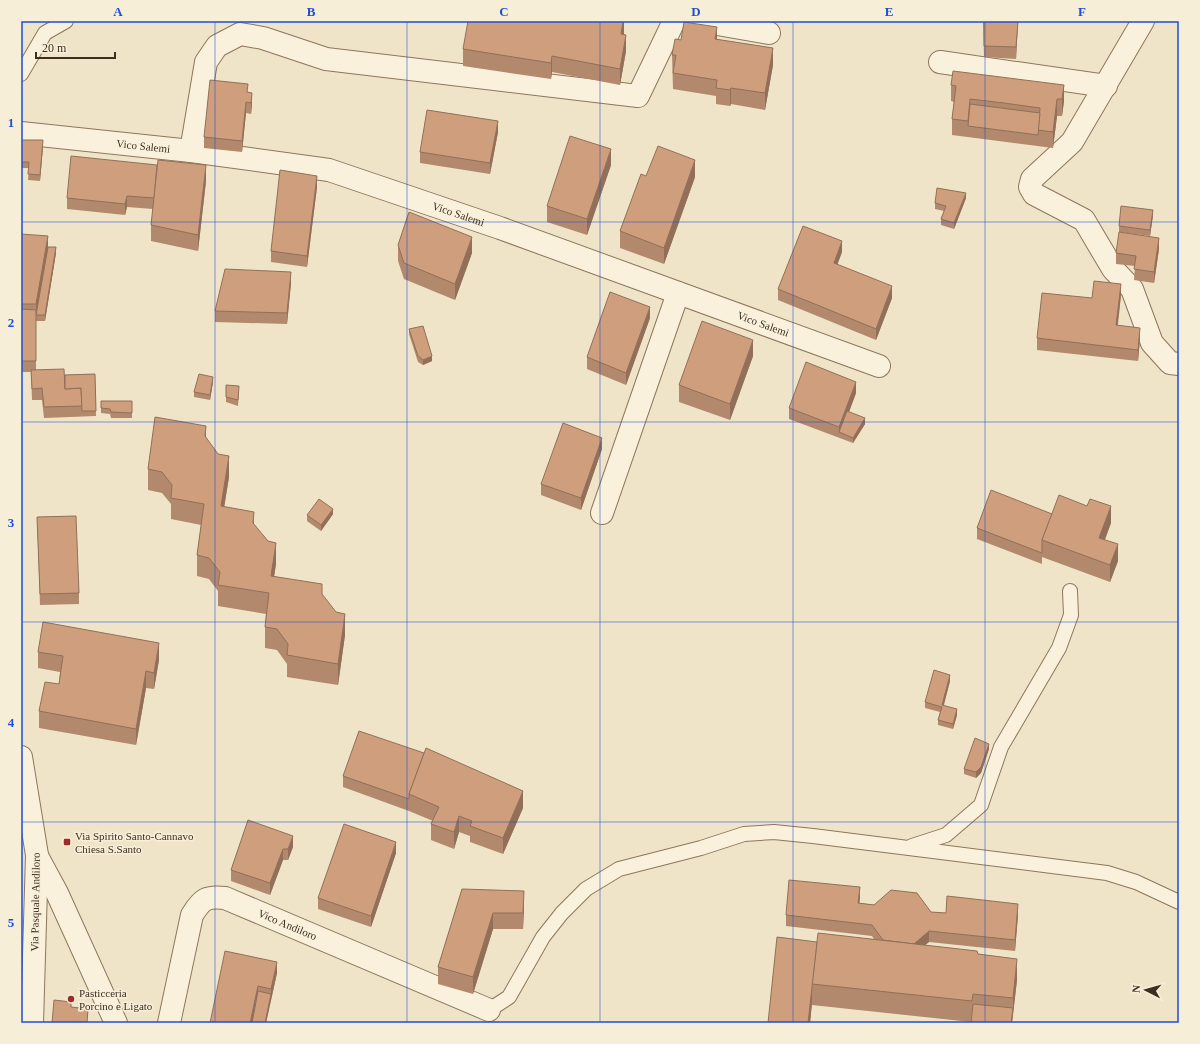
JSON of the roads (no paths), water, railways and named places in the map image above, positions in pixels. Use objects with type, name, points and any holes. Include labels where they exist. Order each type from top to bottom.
[{"type":"street","points":[[190,151],[206,62],[217,46],[240,34],[264,38],[326,59],[638,96],[674,21]]},
{"type":"street","points":[[700,21],[769,33]]},
{"type":"street","points":[[1143,21],[1072,142],[1032,179],[1030,187],[1034,194],[1084,220],[1113,269],[1132,289],[1152,343],[1170,362],[1179,364]]},
{"type":"street","points":[[940,62],[1106,86]]},
{"type":"street","name":"Vico Salemi","points":[[21,133],[190,151],[330,170],[500,228],[879,366]]},
{"type":"street","points":[[602,513],[678,293]]},
{"type":"street","name":"Via Pasquale Andiloro","points":[[21,757],[37,855],[32,1023]]},
{"type":"street","points":[[37,855],[57,893],[116,1023]]},
{"type":"street","name":"Vico Andiloro","points":[[169,1023],[192,915],[201,901],[214,897],[225,898],[489,1010]]},
{"type":"lane","points":[[21,74],[45,32],[66,21]]},
{"type":"lane","points":[[908,848],[946,835],[981,805],[1001,748],[1039,681],[1060,648],[1071,615],[1070,591]]},
{"type":"lane","points":[[489,1010],[509,997],[543,937],[562,913],[586,888],[619,869],[701,848],[744,834],[782,833],[1107,873],[1136,882],[1179,902]]},
{"type":"place","name":"Via Spirito Santo-Cannavo Chiesa S.Santo","points":[[67,842]]},
{"type":"place","name":"Pasticceria Porcino e Ligato","points":[[71,999]]}]
